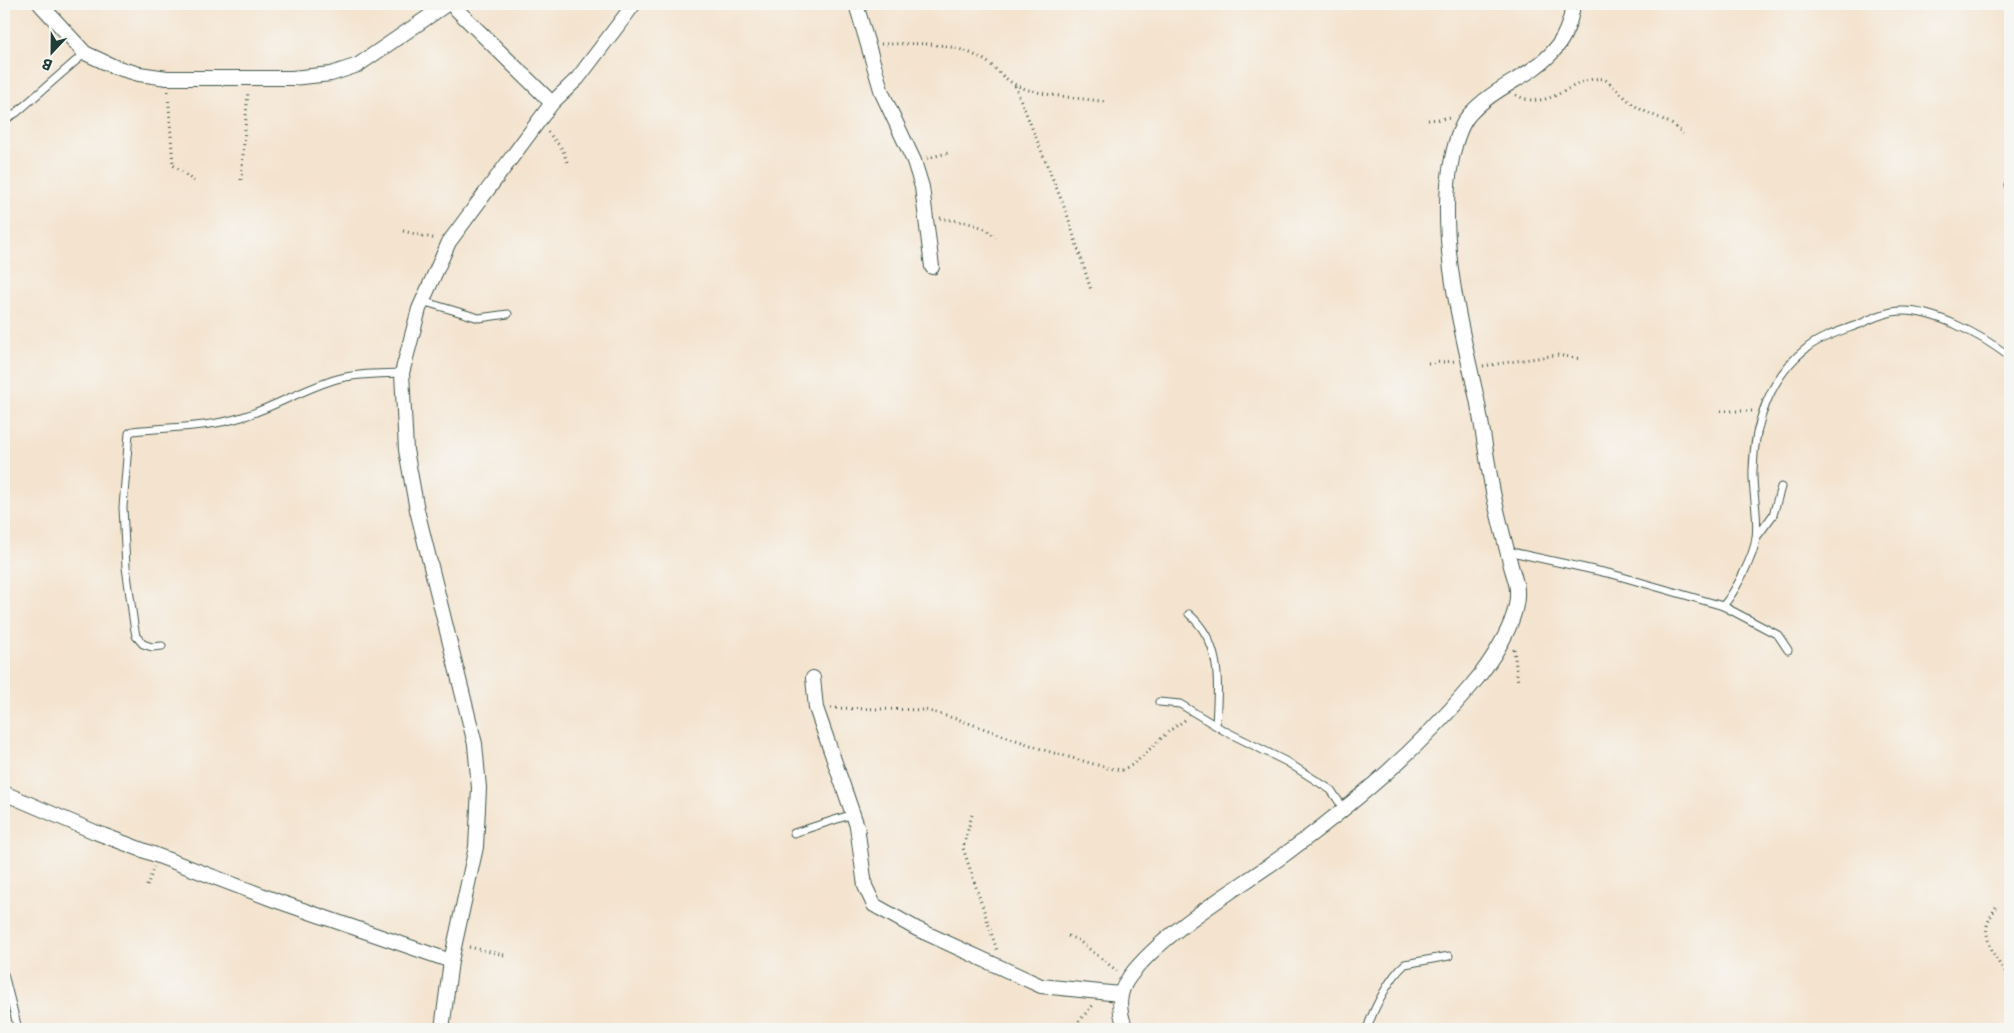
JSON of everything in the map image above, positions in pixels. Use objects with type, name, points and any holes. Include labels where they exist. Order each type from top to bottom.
[{"type":"street","points":[[40,4],[85,53],[131,72],[167,78],[292,78],[331,74],[358,65],[447,4]]},
{"type":"street","points":[[451,4],[552,103]]},
{"type":"street","points":[[442,1029],[450,961],[476,847],[479,817],[478,766],[475,744],[417,510],[406,450],[402,373],[422,301],[449,242],[538,121],[552,103],[578,78],[634,4]]},
{"type":"street","points":[[856,4],[882,93],[914,161],[927,216],[932,267]]},
{"type":"street","points":[[1126,1029],[1122,1020],[1120,994],[1128,978],[1140,963],[1167,940],[1344,809],[1407,756],[1456,704],[1494,656],[1508,628],[1517,592],[1467,363],[1448,252],[1447,202],[1457,141],[1464,123],[1485,99],[1542,64],[1568,27],[1573,6]]},
{"type":"street","points":[[813,678],[816,708],[857,826],[864,886],[874,904],[917,929],[1041,986],[1120,994]]},
{"type":"street","points":[[4,793],[95,832],[167,857],[277,901],[450,961]]},
{"type":"lane","points":[[4,120],[16,113],[85,53]]},
{"type":"lane","points":[[422,301],[479,318],[508,314]]},
{"type":"lane","points":[[1756,538],[1753,470],[1758,428],[1768,394],[1786,369],[1809,346],[1893,312],[1922,313],[1952,323],[1998,348],[2010,357]]},
{"type":"lane","points":[[162,646],[152,647],[143,644],[136,636],[134,625],[126,567],[123,507],[129,433],[141,430],[203,425],[241,417],[340,378],[402,373]]},
{"type":"lane","points":[[1723,606],[1750,557],[1756,538],[1773,515],[1781,487]]},
{"type":"lane","points":[[1507,551],[1612,574],[1723,606],[1778,635],[1788,650]]},
{"type":"lane","points":[[1189,614],[1206,632],[1214,649],[1218,682],[1216,725]]},
{"type":"lane","points":[[1158,702],[1180,704],[1317,780],[1330,790],[1344,809]]},
{"type":"lane","points":[[794,833],[853,814]]},
{"type":"lane","points":[[1367,1029],[1380,1000],[1399,969],[1405,964],[1449,956]]},
{"type":"lane","points":[[4,974],[18,1029]]},
{"type":"path","points":[[1504,4],[1573,6]]},
{"type":"path","points":[[868,44],[940,43],[965,51],[986,62],[1015,85],[1032,90],[1107,102]]},
{"type":"path","points":[[167,78],[173,165],[194,181]]},
{"type":"path","points":[[241,180],[249,78]]},
{"type":"path","points":[[1506,86],[1513,94],[1536,101],[1547,100],[1591,79],[1604,79],[1631,103],[1651,114],[1668,120],[1683,134]]},
{"type":"path","points":[[1015,85],[1067,214],[1091,290]]},
{"type":"path","points":[[538,121],[563,150],[567,162]]},
{"type":"path","points":[[914,161],[948,153]]},
{"type":"path","points":[[927,216],[982,227],[990,231],[995,238]]},
{"type":"path","points":[[402,231],[449,242]]},
{"type":"path","points":[[1428,364],[1467,363],[1495,366],[1557,356],[1581,359]]},
{"type":"path","points":[[1721,411],[1763,410]]},
{"type":"path","points":[[1508,628],[1514,649],[1518,683]]},
{"type":"path","points":[[816,708],[925,710],[960,720],[1047,751],[1122,770],[1134,764],[1169,731],[1196,712]]},
{"type":"path","points":[[972,815],[963,848],[1004,970]]},
{"type":"path","points":[[1996,907],[1990,917],[1986,933],[2000,965],[2010,976]]},
{"type":"path","points":[[1068,936],[1078,940],[1128,978]]},
{"type":"path","points":[[455,944],[504,955]]},
{"type":"path","points":[[1072,1029],[1103,993]]},
{"type":"path","points":[[1341,1026],[1350,1029]]}]
